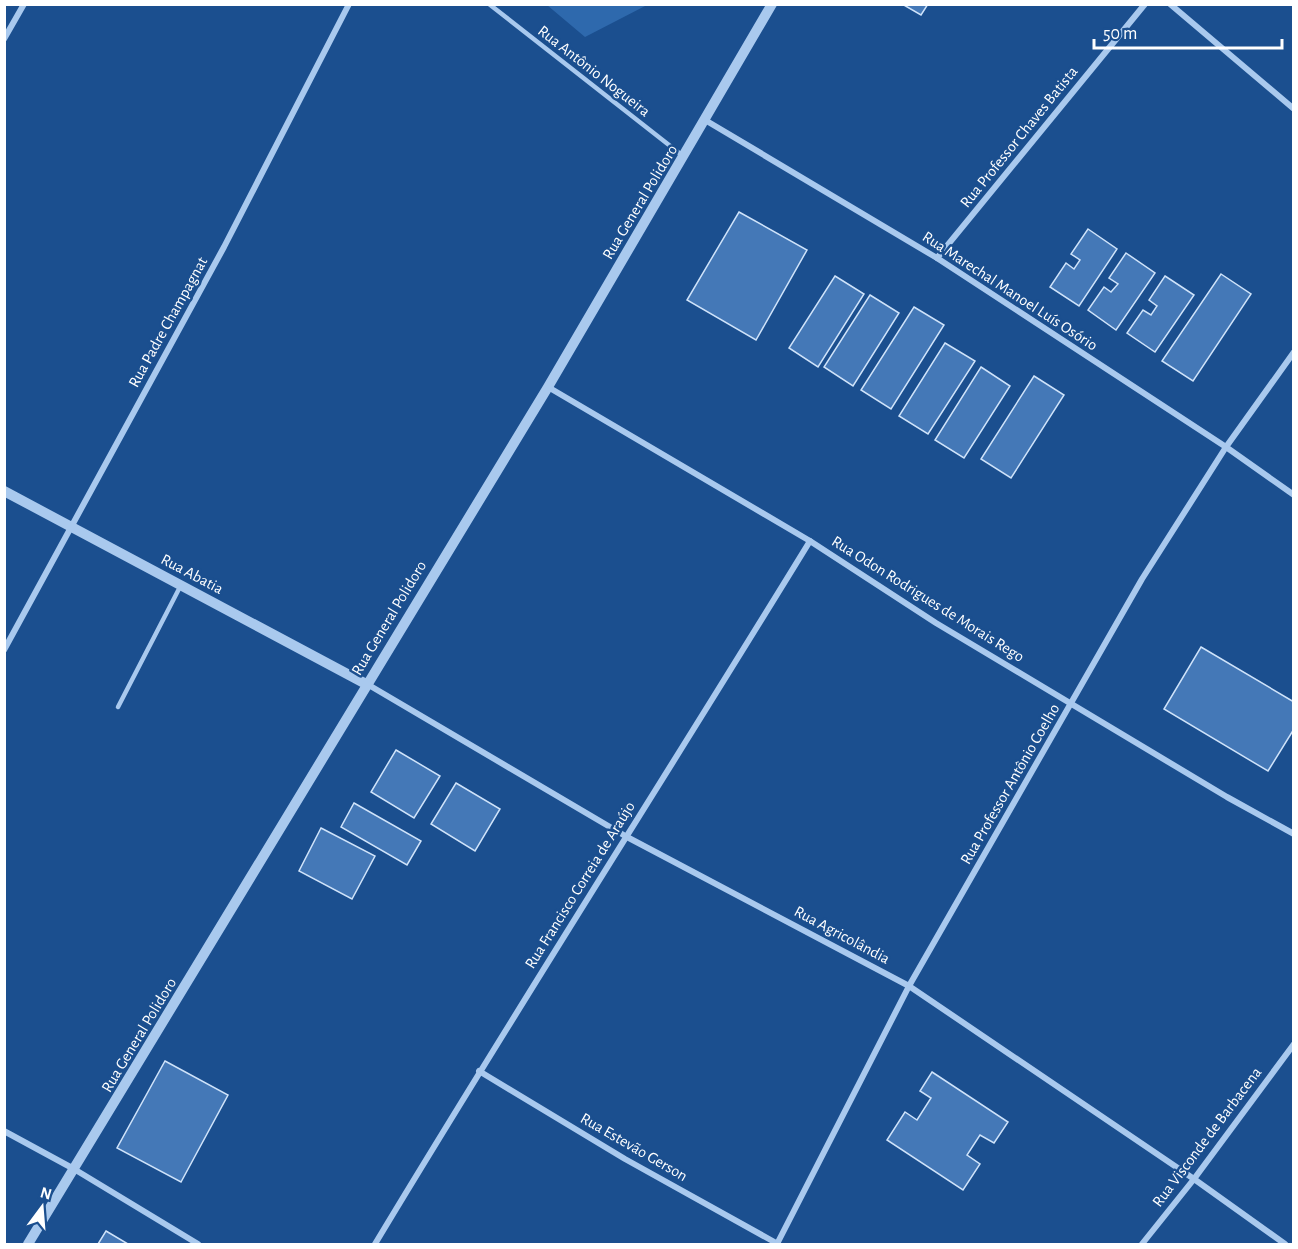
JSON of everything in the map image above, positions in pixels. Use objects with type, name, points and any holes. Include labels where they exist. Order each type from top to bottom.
[{"type":"street","points":[[4,39],[24,4]]},
{"type":"street","name":"Rua Padre Champagnat","points":[[4,650],[224,247],[349,4]]},
{"type":"street","name":"Rua General Polidoro","points":[[28,1245],[548,387],[772,4]]},
{"type":"street","name":"Rua Professor Chaves Batista","points":[[937,258],[1145,4]]},
{"type":"street","points":[[1170,4],[1293,109]]},
{"type":"street","name":"Rua Marechal Manoel Luís Osório","points":[[705,120],[937,258],[1226,447],[1293,495]]},
{"type":"street","name":"Rua Professor Antônio Coelho","points":[[777,1244],[909,986],[1142,579],[1226,447],[1293,352]]},
{"type":"street","name":"Rua Odon Rodrigues de Morais Rego","points":[[548,387],[810,541],[936,623],[1293,834]]},
{"type":"street","name":"Rua Abatia","points":[[4,491],[366,684]]},
{"type":"street","name":"Rua Francisco Correia de Araújo","points":[[375,1245],[479,1071],[810,541]]},
{"type":"street","name":"Rua Agricolândia","points":[[366,684],[627,837],[909,986],[1194,1179],[1285,1245]]},
{"type":"street","name":"Rua Visconde de Barbacena","points":[[1142,1245],[1194,1179],[1293,1044]]},
{"type":"street","name":"Rua Estevão Gerson","points":[[479,1071],[625,1159],[777,1244]]},
{"type":"street","points":[[4,1131],[74,1170],[198,1245]]},
{"type":"lane","name":"Rua Antônio Nogueira","points":[[489,4],[684,157]]},
{"type":"lane","points":[[118,707],[181,585]]},
{"type":"shaded area","points":[[547,5],[647,5],[585,37]]},
{"type":"building","points":[[902,4],[928,4],[921,15]]},
{"type":"building","points":[[739,212],[807,250],[756,340],[687,300]]},
{"type":"building","points":[[1088,229],[1117,249],[1079,306],[1050,287],[1066,263],[1074,269],[1080,260],[1071,254]]},
{"type":"building","points":[[1126,253],[1155,273],[1116,330],[1088,310],[1104,287],[1111,292],[1118,284],[1109,278]]},
{"type":"building","points":[[1221,274],[1251,294],[1193,381],[1162,361]]},
{"type":"building","points":[[835,276],[864,294],[818,367],[789,348]]},
{"type":"building","points":[[1165,276],[1194,295],[1155,352],[1127,333],[1143,310],[1151,315],[1157,306],[1149,300]]},
{"type":"building","points":[[870,295],[899,313],[853,386],[824,367]]},
{"type":"building","points":[[914,307],[944,325],[891,409],[861,390]]},
{"type":"building","points":[[945,343],[975,361],[928,434],[899,416]]},
{"type":"building","points":[[981,367],[1010,386],[964,458],[935,440]]},
{"type":"building","points":[[1034,376],[1064,395],[1011,478],[981,459]]},
{"type":"building","points":[[1201,647],[1294,702],[1294,729],[1268,771],[1164,709]]},
{"type":"building","points":[[396,750],[440,776],[414,818],[371,792]]},
{"type":"building","points":[[456,783],[500,809],[475,851],[431,824]]},
{"type":"building","points":[[354,803],[421,841],[407,865],[341,827]]},
{"type":"building","points":[[321,828],[375,856],[352,899],[299,871]]},
{"type":"building","points":[[165,1061],[228,1095],[181,1182],[117,1148]]},
{"type":"building","points":[[932,1072],[1008,1122],[994,1143],[980,1135],[967,1155],[980,1164],[963,1190],[887,1140],[905,1112],[917,1120],[931,1098],[920,1091]]},
{"type":"building","points":[[106,1231],[128,1244],[98,1244]]}]
